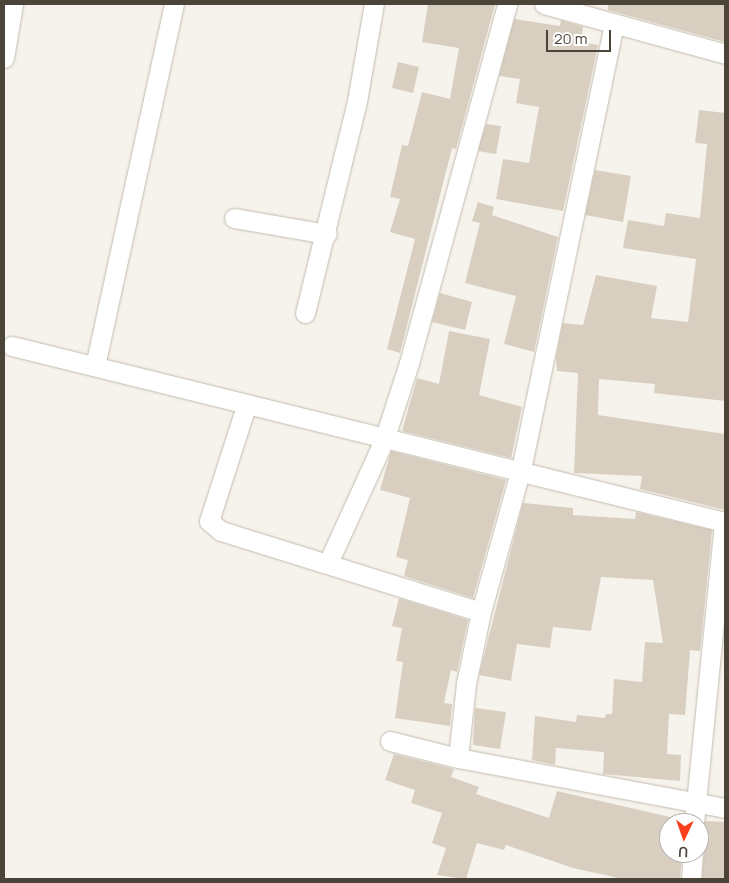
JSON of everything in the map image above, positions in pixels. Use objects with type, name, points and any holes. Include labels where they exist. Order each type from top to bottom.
[{"type":"street","points":[[4,58],[13,4]]},
{"type":"street","points":[[95,366],[174,4]]},
{"type":"street","points":[[305,313],[327,234],[374,4]]},
{"type":"street","points":[[328,563],[384,440],[409,363],[507,4]]},
{"type":"street","points":[[544,4],[607,16],[725,54]]},
{"type":"street","points":[[458,758],[466,684],[481,612],[520,472],[607,16]]},
{"type":"street","points":[[234,218],[327,234]]},
{"type":"street","points":[[12,346],[246,406],[724,522],[694,813]]},
{"type":"street","points":[[246,406],[209,521],[221,530],[481,612]]},
{"type":"street","points":[[390,741],[458,758],[725,808]]},
{"type":"street","points":[[692,879],[693,863]]},
{"type":"building","points":[[428,4],[495,4],[456,149],[452,148],[400,353],[387,349],[415,239],[390,232],[400,199],[390,197],[402,145],[408,146],[422,92],[450,99],[459,48],[422,42]]},
{"type":"building","points":[[608,4],[725,4],[725,42],[608,10]]},
{"type":"building","points":[[514,19],[560,26],[561,20],[583,27],[581,42],[598,45],[563,211],[496,199],[503,159],[529,163],[539,107],[516,103],[520,79],[499,76]]},
{"type":"building","points":[[398,62],[419,67],[413,93],[392,88]]},
{"type":"building","points":[[699,110],[725,113],[725,401],[654,393],[655,384],[599,379],[598,415],[725,434],[725,510],[640,489],[642,476],[574,473],[578,373],[557,371],[556,357],[563,323],[583,325],[596,275],[657,286],[651,318],[688,322],[696,259],[623,248],[628,220],[664,226],[666,213],[700,218],[707,144],[695,143]]},
{"type":"building","points":[[486,124],[501,126],[496,154],[478,151]]},
{"type":"building","points":[[595,170],[631,176],[623,222],[585,215]]},
{"type":"building","points":[[478,202],[494,207],[492,215],[558,237],[534,352],[504,344],[516,296],[465,283],[480,223],[472,221]]},
{"type":"building","points":[[440,293],[472,302],[465,330],[432,322]]},
{"type":"building","points":[[449,331],[490,339],[479,395],[522,407],[511,458],[402,431],[417,378],[439,384]]},
{"type":"building","points":[[391,451],[506,480],[473,598],[404,576],[408,560],[396,557],[410,498],[380,490]]},
{"type":"building","points":[[523,503],[573,508],[573,515],[635,519],[636,512],[712,530],[700,651],[690,650],[685,715],[669,714],[667,754],[681,755],[680,781],[603,774],[604,752],[556,748],[555,765],[532,760],[535,716],[576,722],[577,715],[605,718],[606,714],[612,714],[614,679],[642,682],[645,642],[663,643],[653,580],[601,577],[591,631],[553,627],[550,648],[517,644],[511,681],[479,675]]},
{"type":"building","points":[[399,598],[468,620],[457,672],[451,670],[444,703],[452,704],[450,726],[395,718],[403,662],[396,661],[402,628],[392,626]]},
{"type":"building","points":[[475,708],[506,712],[500,749],[473,745]]},
{"type":"building","points":[[394,754],[454,769],[451,777],[479,787],[476,794],[549,818],[557,791],[659,814],[659,863],[681,863],[680,879],[623,879],[573,868],[506,845],[504,850],[477,843],[466,879],[437,875],[446,848],[432,843],[442,813],[411,803],[415,790],[385,780]]},
{"type":"building","points":[[709,821],[725,822],[725,879],[702,879],[703,863],[709,863]]}]
